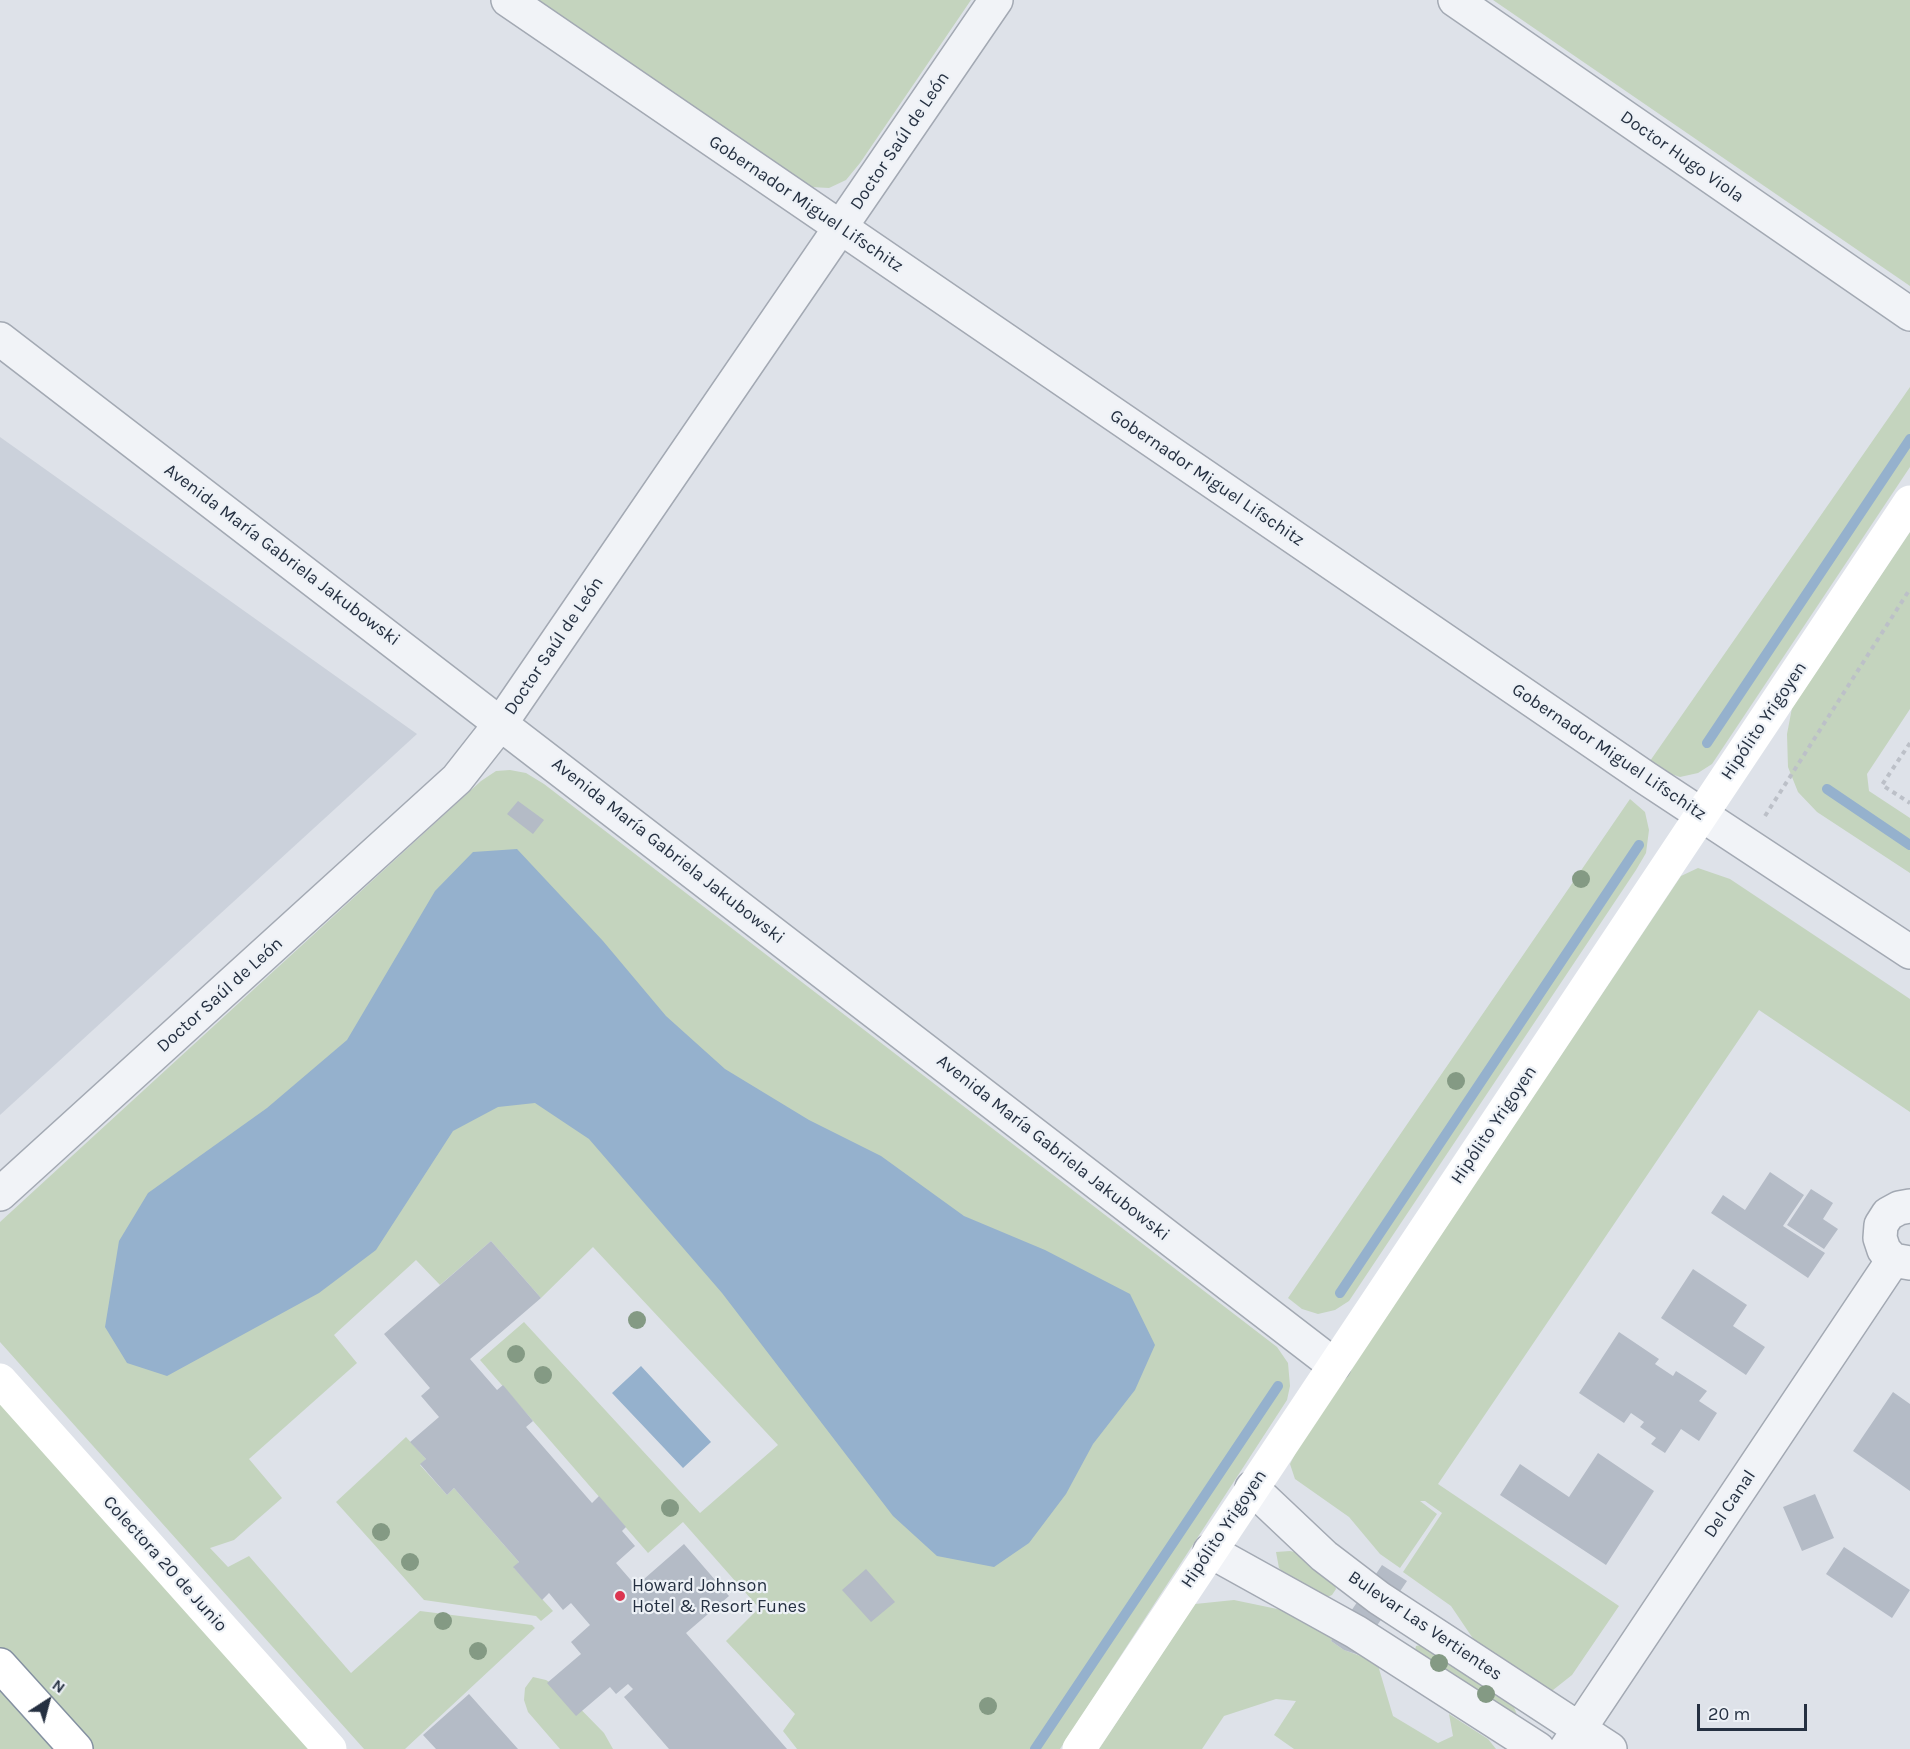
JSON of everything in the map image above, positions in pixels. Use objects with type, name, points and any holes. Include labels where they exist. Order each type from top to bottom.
[{"type":"main road","name":"Hipólito Yrigoyen","points":[[1078,1749],[1910,502]]},
{"type":"main road","name":"Colectora 20 de Junio","points":[[0,1380],[330,1749]]},
{"type":"main road","points":[[0,1665],[76,1749]]},
{"type":"street","name":"Gobernador Miguel Lifschitz","points":[[508,0],[1701,814],[1910,952]]},
{"type":"street","name":"Doctor Saúl de León","points":[[0,1194],[458,779],[501,723],[996,0]]},
{"type":"street","name":"Doctor Hugo Viola","points":[[1455,0],[1910,314]]},
{"type":"street","name":"Avenida María Gabriela Jakubowski","points":[[0,339],[1334,1365]]},
{"type":"street","name":"Del Canal","points":[[1573,1739],[1902,1261],[1884,1251],[1880,1238],[1881,1225],[1888,1214],[1899,1208],[1910,1206]]},
{"type":"street","name":"Bulevar Las Vertientes","points":[[1252,1488],[1324,1556],[1379,1598],[1573,1739],[1610,1749]]},
{"type":"street","points":[[1210,1551],[1356,1632],[1538,1749]]},
{"type":"path","points":[[1747,844],[1910,589]]},
{"type":"path","points":[[1910,743],[1882,785],[1910,803]]},
{"type":"shaded area","points":[[0,437],[417,734],[0,1115]]},
{"type":"green space","points":[[534,0],[971,0],[860,163],[846,180],[829,188],[811,187],[794,178]]},
{"type":"green space","points":[[1493,0],[1910,0],[1910,286]]},
{"type":"green space","points":[[1910,387],[1910,467],[1712,764],[1698,773],[1680,777],[1665,772],[1650,761]]},
{"type":"green space","points":[[1910,532],[1910,709],[1867,774],[1869,791],[1910,818],[1910,873],[1817,812],[1798,792],[1788,767],[1787,734],[1792,708]]},
{"type":"green space","points":[[510,770],[526,773],[544,784],[1277,1347],[1288,1363],[1290,1386],[1287,1400],[1060,1749],[797,1749],[783,1731],[795,1714],[726,1641],[759,1608],[683,1522],[648,1553],[480,1360],[524,1322],[700,1513],[778,1445],[593,1247],[541,1298],[491,1241],[440,1285],[416,1260],[334,1335],[357,1363],[249,1459],[282,1498],[234,1540],[210,1548],[228,1567],[249,1556],[351,1673],[420,1611],[532,1625],[535,1628],[405,1749],[364,1749],[0,1342],[0,1222],[481,781],[496,771]]},
{"type":"green space","points":[[1630,799],[1645,812],[1649,830],[1646,853],[1636,870],[1349,1301],[1335,1310],[1318,1314],[1302,1309],[1288,1298]]},
{"type":"green space","points":[[1698,868],[1730,879],[1910,999],[1910,1112],[1759,1010],[1438,1484],[1619,1606],[1572,1675],[1548,1694],[1499,1665],[1474,1640],[1451,1606],[1403,1572],[1442,1513],[1425,1501],[1420,1501],[1437,1514],[1400,1568],[1380,1554],[1349,1517],[1295,1479],[1290,1464],[1297,1450],[1681,876]]},
{"type":"green space","points":[[0,1380],[330,1749],[0,1749]]},
{"type":"green space","points":[[406,1437],[426,1459],[420,1465],[447,1495],[454,1488],[519,1562],[514,1568],[553,1611],[541,1621],[536,1616],[424,1600],[336,1502]]},
{"type":"green space","points":[[1276,1552],[1299,1553],[1333,1578],[1336,1589],[1332,1595],[1323,1599],[1294,1583],[1279,1568]]},
{"type":"green space","points":[[1234,1600],[1282,1610],[1339,1630],[1331,1641],[1344,1650],[1377,1662],[1393,1716],[1438,1743],[1453,1736],[1449,1714],[1488,1739],[1496,1749],[1294,1749],[1274,1735],[1296,1701],[1276,1699],[1224,1716],[1202,1749],[1099,1749],[1195,1604]]},
{"type":"green space","points":[[1420,1645],[1514,1707],[1517,1715],[1512,1718],[1426,1661],[1415,1650],[1416,1646]]},
{"type":"green space","points":[[533,1677],[546,1680],[561,1689],[604,1733],[613,1749],[560,1749],[528,1712],[524,1700],[525,1688]]},
{"type":"water","points":[[517,849],[603,941],[666,1016],[725,1069],[809,1120],[881,1156],[964,1216],[1045,1250],[1130,1294],[1155,1345],[1135,1390],[1093,1444],[1066,1494],[1029,1543],[994,1567],[937,1556],[893,1516],[722,1293],[589,1139],[535,1103],[498,1107],[453,1131],[376,1250],[319,1293],[167,1376],[127,1363],[105,1327],[119,1241],[148,1193],[267,1108],[347,1040],[435,891],[473,852]]},
{"type":"water","points":[[641,1366],[711,1442],[683,1468],[612,1393]]},
{"type":"building","points":[[518,801],[544,820],[533,834],[507,814]]},
{"type":"building","points":[[1770,1172],[1804,1195],[1783,1226],[1825,1253],[1808,1278],[1711,1213],[1723,1195],[1745,1210]]},
{"type":"building","points":[[1811,1189],[1833,1203],[1823,1219],[1838,1229],[1824,1249],[1787,1225]]},
{"type":"building","points":[[491,1241],[541,1298],[470,1359],[497,1390],[503,1385],[533,1421],[526,1427],[592,1503],[599,1496],[626,1527],[622,1531],[635,1546],[616,1563],[636,1586],[684,1544],[729,1596],[686,1633],[787,1749],[669,1749],[624,1697],[633,1689],[628,1684],[616,1694],[610,1687],[576,1716],[547,1683],[581,1654],[571,1642],[590,1625],[571,1603],[563,1610],[549,1593],[542,1600],[513,1567],[519,1562],[454,1488],[447,1495],[420,1464],[426,1459],[410,1442],[439,1417],[421,1396],[430,1388],[384,1334]]},
{"type":"building","points":[[1693,1269],[1747,1305],[1733,1326],[1765,1347],[1746,1375],[1661,1318]]},
{"type":"building","points":[[1619,1332],[1659,1359],[1655,1364],[1673,1376],[1676,1371],[1707,1391],[1699,1401],[1717,1413],[1699,1441],[1681,1429],[1665,1453],[1651,1444],[1656,1438],[1640,1427],[1644,1422],[1631,1413],[1624,1423],[1579,1393]]},
{"type":"building","points":[[1893,1392],[1910,1404],[1910,1491],[1853,1451]]},
{"type":"building","points":[[1598,1453],[1654,1491],[1606,1565],[1500,1495],[1520,1464],[1569,1497]]},
{"type":"building","points":[[1815,1494],[1834,1538],[1802,1551],[1783,1507]]},
{"type":"building","points":[[1844,1547],[1910,1590],[1892,1618],[1826,1574]]},
{"type":"building","points":[[1382,1565],[1407,1581],[1364,1645],[1362,1656],[1344,1650],[1331,1641]]},
{"type":"building","points":[[866,1569],[895,1602],[871,1622],[842,1590]]},
{"type":"building","points":[[469,1694],[518,1749],[436,1749],[423,1735]]},
{"type":"waterway","points":[[1707,743],[1910,439]]},
{"type":"waterway","points":[[1827,789],[1910,845]]},
{"type":"waterway","points":[[1340,1293],[1639,845]]},
{"type":"waterway","points":[[1035,1749],[1278,1386]]},
{"type":"place","name":"Howard Johnson Hotel & Resort Funes","points":[[620,1596]]}]
